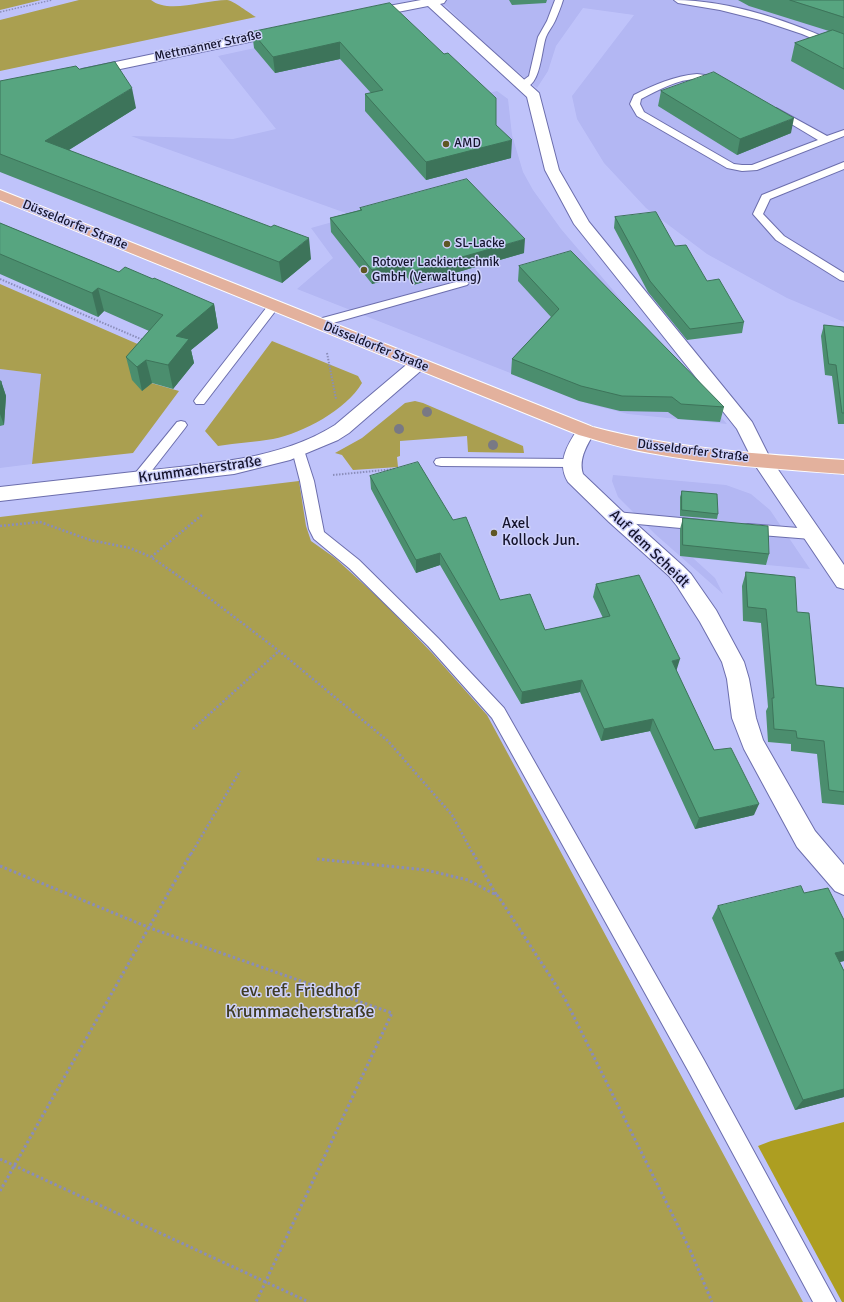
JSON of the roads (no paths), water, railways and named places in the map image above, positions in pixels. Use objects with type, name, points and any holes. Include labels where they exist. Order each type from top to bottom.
[{"type":"main road","name":"Düsseldorfer Straße","points":[[0,195],[586,431],[621,441],[669,450],[844,468]]},
{"type":"street","name":"Düsseldorfer Straße","points":[[435,1],[534,96],[552,170],[582,224],[745,426],[762,460]]},
{"type":"street","points":[[352,17],[435,1]]},
{"type":"street","name":"Mettmanner Straße","points":[[78,74],[297,28]]},
{"type":"street","name":"Krummacherstraße","points":[[0,494],[234,467],[269,460],[298,450],[342,429],[418,364]]},
{"type":"street","points":[[571,463],[573,455],[586,431]]},
{"type":"street","points":[[762,460],[844,581]]},
{"type":"street","name":"Auf dem Scheidt","points":[[571,463],[572,472],[575,477],[616,517],[676,571],[687,584],[708,616],[733,662],[738,679],[744,718],[752,742],[806,839],[844,883]]},
{"type":"lane","points":[[522,85],[529,81],[533,76],[542,37],[559,0]]},
{"type":"lane","points":[[678,0],[730,10],[781,24],[844,49]]},
{"type":"lane","points":[[730,85],[711,78],[692,76],[676,79],[637,97],[635,104],[640,114],[731,166],[742,168],[753,168],[844,132]]},
{"type":"lane","points":[[764,105],[826,140]]},
{"type":"lane","points":[[844,164],[766,197],[758,214],[780,238],[844,278]]},
{"type":"lane","points":[[320,324],[463,283]]},
{"type":"lane","points":[[200,401],[274,305]]},
{"type":"lane","points":[[138,479],[181,425]]},
{"type":"lane","points":[[298,450],[306,478],[316,529],[319,535],[354,564],[427,637],[498,713],[697,1067],[825,1302]]},
{"type":"lane","points":[[441,462],[571,463]]},
{"type":"lane","points":[[616,517],[717,526]]},
{"type":"lane","points":[[733,527],[811,534]]},
{"type":"place","name":"AMD","points":[[446,144]]},
{"type":"place","name":"SL-Lacke","points":[[447,244]]},
{"type":"place","name":"Rotover Lackiertechnik GmbH (Verwaltung)","points":[[364,270]]},
{"type":"place","name":"Axel Kollock Jun.","points":[[494,533]]},
{"type":"park label","name":"ev. ref. Friedhof Krummacherstraße","points":[[300,1001]]}]
